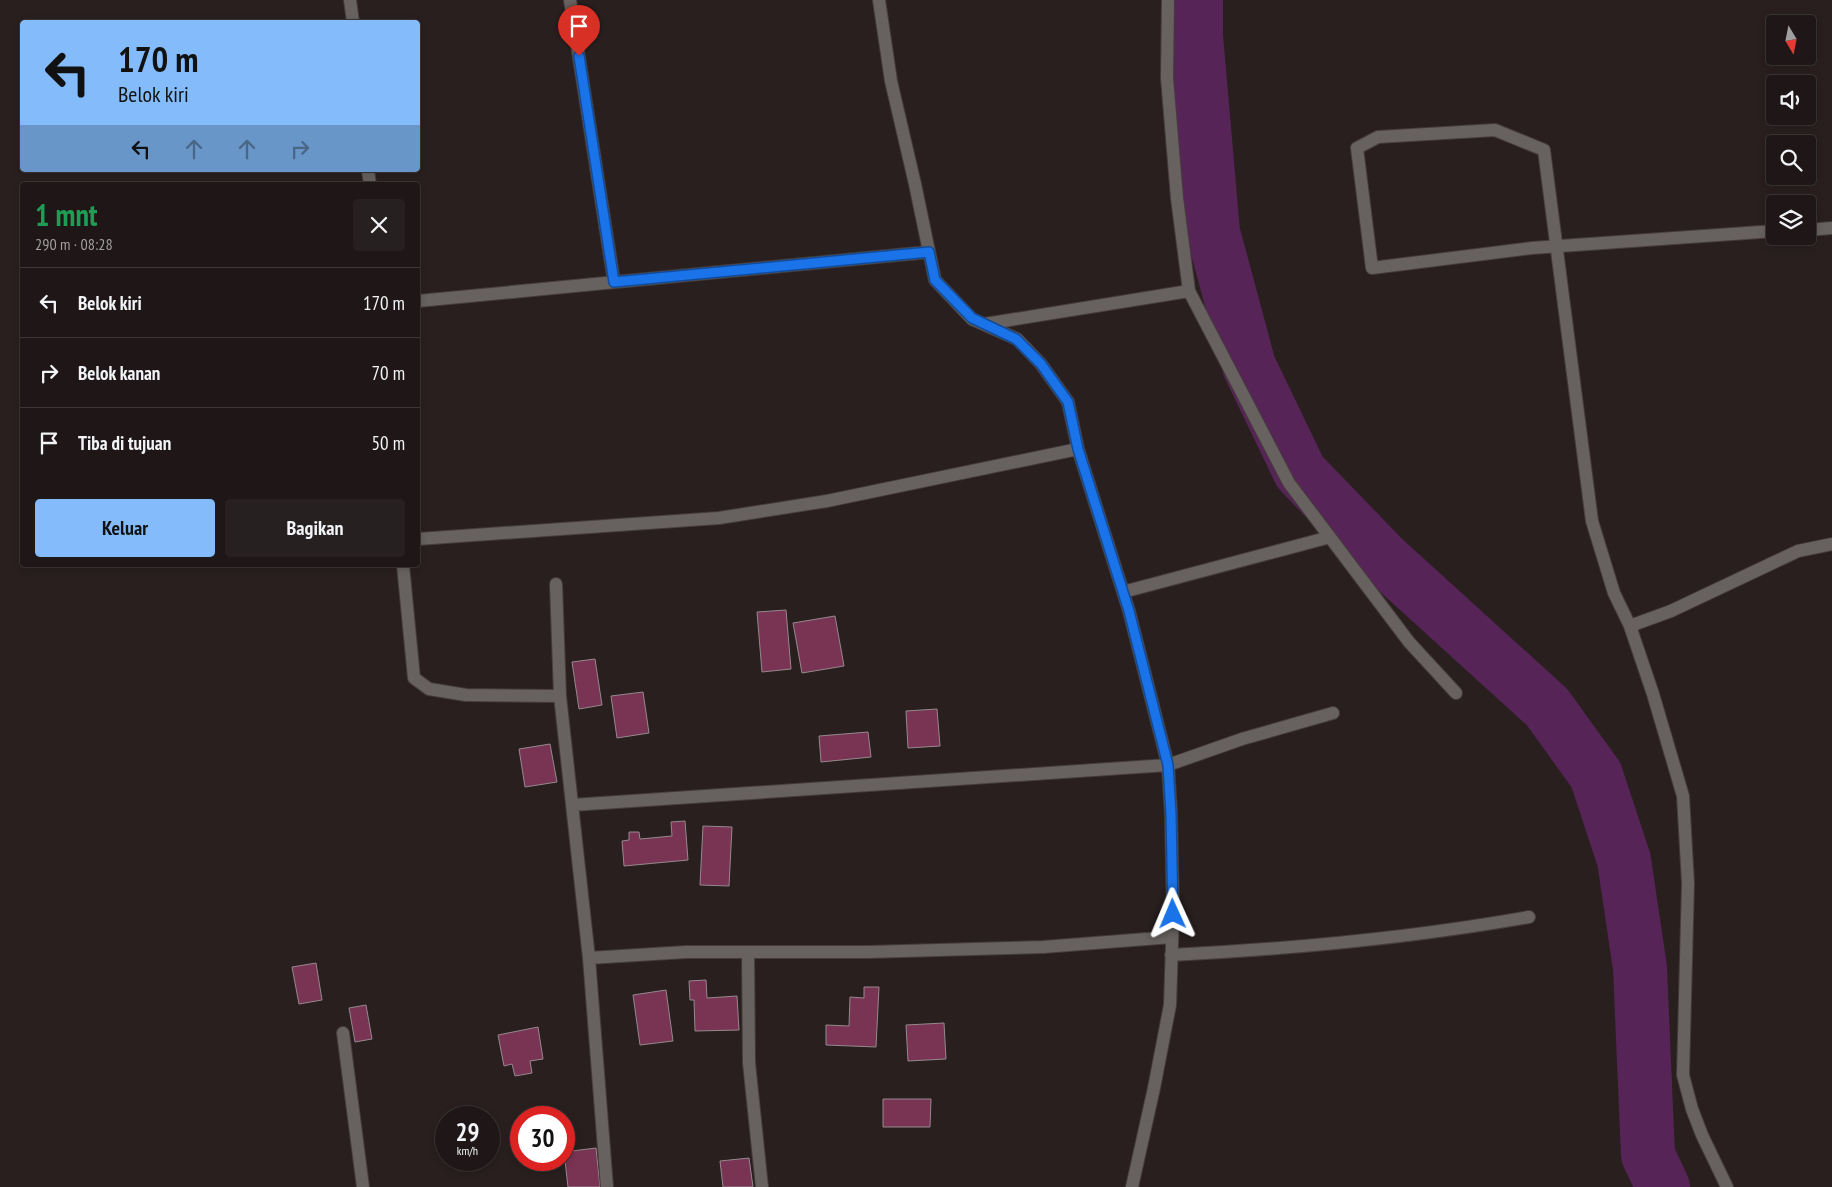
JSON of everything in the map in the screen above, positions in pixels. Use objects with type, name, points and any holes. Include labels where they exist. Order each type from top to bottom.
[{"type":"street","points":[[350,0],[352,20]]},
{"type":"street","points":[[570,0],[614,282]]},
{"type":"street","points":[[879,0],[891,81],[935,280],[972,318],[1016,339],[1041,364],[1068,402],[1078,449],[1123,592],[1168,765],[1172,937],[1170,1005],[1132,1187]]},
{"type":"street","points":[[1168,0],[1168,87],[1177,198],[1189,291],[1289,483],[1409,642],[1456,693]]},
{"type":"street","points":[[1728,1187],[1702,1135],[1692,1109],[1683,1075],[1688,883],[1683,796],[1653,694],[1630,626],[1614,593],[1592,521],[1557,246],[1544,150],[1495,130],[1378,137],[1357,148],[1372,268],[1557,246],[1662,237],[1766,231]]},
{"type":"street","points":[[1816,229],[1832,228]]},
{"type":"street","points":[[420,301],[929,252]]},
{"type":"street","points":[[985,324],[1189,291]]},
{"type":"street","points":[[420,539],[719,518],[827,501],[1078,449]]},
{"type":"street","points":[[1123,592],[1330,537]]},
{"type":"street","points":[[1630,626],[1671,611],[1798,551],[1832,544]]},
{"type":"street","points":[[403,567],[414,678],[429,689],[466,694],[560,696]]},
{"type":"street","points":[[556,584],[560,696],[589,958],[607,1187]]},
{"type":"street","points":[[572,805],[1168,765],[1242,739],[1333,713]]},
{"type":"street","points":[[1171,955],[1248,951],[1419,934],[1530,917]]},
{"type":"street","points":[[589,958],[686,952],[868,952],[1043,947],[1172,937]]},
{"type":"street","points":[[748,952],[749,1063],[762,1187]]},
{"type":"street","points":[[343,1033],[363,1187]]},
{"type":"building","points":[[786,610],[791,669],[762,672],[757,612]]},
{"type":"building","points":[[835,616],[844,666],[802,673],[793,623]]},
{"type":"building","points":[[595,659],[602,705],[579,709],[572,662]]},
{"type":"building","points":[[643,692],[649,733],[617,738],[611,696]]},
{"type":"building","points":[[937,709],[940,746],[908,748],[906,711]]},
{"type":"building","points":[[868,732],[871,757],[821,762],[819,736]]},
{"type":"building","points":[[550,744],[557,782],[525,787],[519,749]]},
{"type":"building","points":[[685,821],[688,860],[624,866],[622,841],[629,840],[629,832],[639,832],[640,839],[672,836],[671,822]]},
{"type":"building","points":[[703,826],[732,827],[729,886],[700,885]]},
{"type":"building","points":[[316,963],[322,1000],[299,1004],[292,967]]},
{"type":"building","points":[[706,980],[707,998],[737,996],[739,1030],[695,1031],[694,1000],[690,1000],[689,981]]},
{"type":"building","points":[[864,987],[879,987],[876,1047],[826,1045],[826,1025],[849,1026],[850,997],[864,998]]},
{"type":"building","points":[[666,990],[673,1041],[640,1045],[633,995]]},
{"type":"building","points":[[366,1005],[372,1039],[355,1042],[349,1008]]},
{"type":"building","points":[[944,1023],[946,1059],[908,1061],[906,1025]]},
{"type":"building","points":[[538,1027],[543,1059],[530,1061],[532,1073],[515,1076],[512,1064],[504,1066],[498,1035]]},
{"type":"building","points":[[883,1099],[931,1099],[930,1127],[883,1127]]},
{"type":"building","points":[[596,1148],[600,1187],[568,1187],[566,1171],[575,1171],[575,1151]]},
{"type":"building","points":[[749,1158],[753,1187],[723,1187],[720,1161]]},
{"type":"waterway","points":[[1196,0],[1196,36],[1213,232],[1249,366],[1300,472],[1383,558],[1547,707],[1596,775],[1624,860],[1640,968],[1648,1155],[1663,1187]]},
{"type":"route","points":[[579,56],[614,282],[929,252],[935,280],[972,318],[1016,339],[1041,364],[1068,402],[1078,449],[1129,611],[1168,765],[1173,914]]}]
